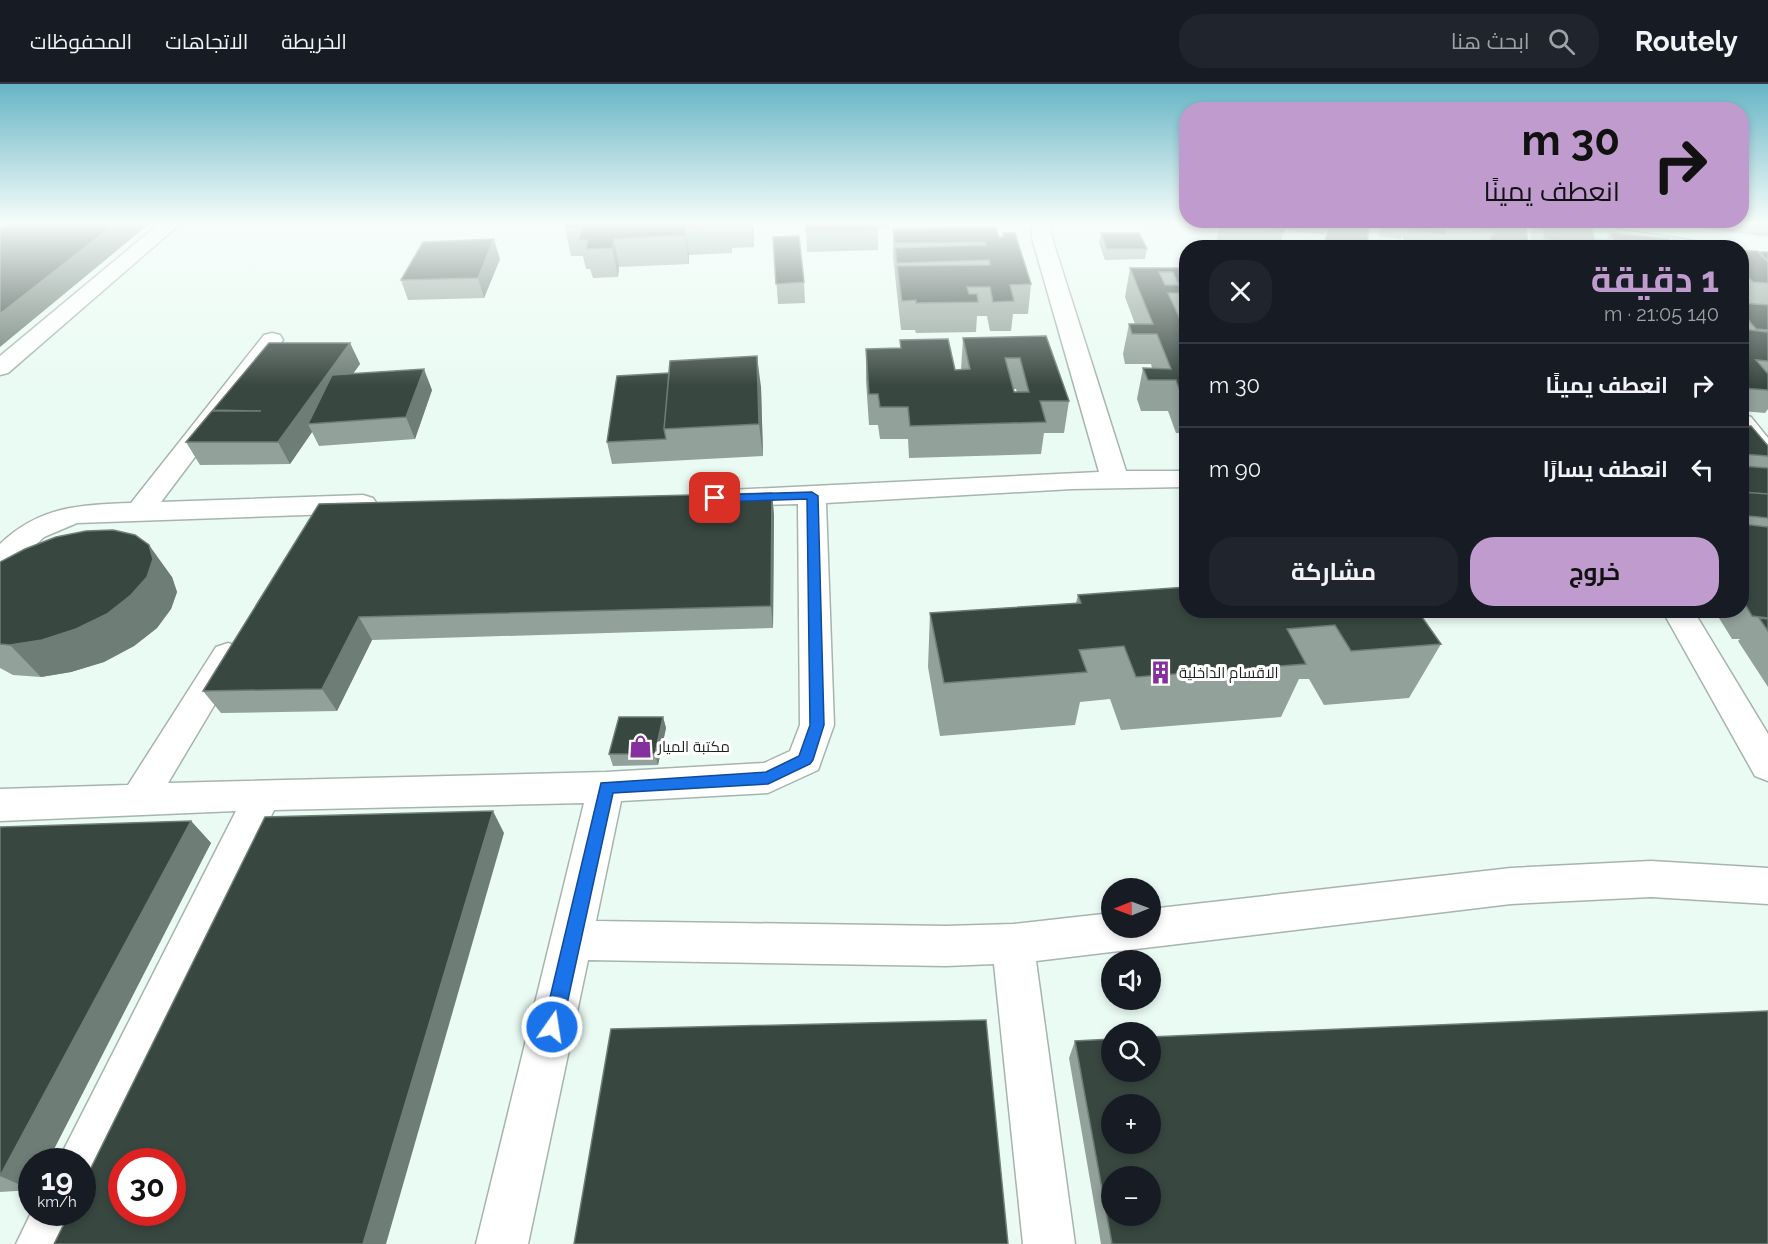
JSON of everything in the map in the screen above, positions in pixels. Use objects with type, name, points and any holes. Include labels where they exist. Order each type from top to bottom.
[{"type":"street","points":[[0,368],[108,277]]},
{"type":"street","points":[[1053,277],[1114,479]]},
{"type":"street","points":[[140,511],[272,340]]},
{"type":"street","points":[[1749,421],[1768,422]]},
{"type":"street","points":[[1749,430],[1768,455]]},
{"type":"street","points":[[702,498],[812,496],[1114,479],[1179,479]]},
{"type":"street","points":[[0,805],[263,795],[606,787],[768,778],[805,760],[817,725],[812,496]]},
{"type":"street","points":[[0,562],[24,536],[48,522],[77,514],[392,504]]},
{"type":"street","points":[[302,536],[320,505]]},
{"type":"street","points":[[1682,618],[1768,766]]},
{"type":"street","points":[[138,801],[245,628]]},
{"type":"street","points":[[502,1244],[606,787]]},
{"type":"street","points":[[88,1148],[263,795]]},
{"type":"street","points":[[573,940],[946,946],[1013,944],[1523,885],[1651,879],[1768,886]]},
{"type":"street","points":[[1013,944],[1049,1244]]},
{"type":"street","points":[[42,1244],[51,1226]]},
{"type":"building","points":[[0,277],[47,277],[0,314]]},
{"type":"building","points":[[403,277],[478,277],[478,278],[401,280]]},
{"type":"building","points":[[776,277],[803,277],[804,282],[776,284]]},
{"type":"building","points":[[899,277],[1029,277],[1031,284],[1010,285],[1014,301],[993,302],[990,287],[967,287],[969,294],[977,294],[978,302],[916,303],[916,300],[902,301]]},
{"type":"building","points":[[1134,277],[1161,277],[1165,285],[1179,285],[1179,293],[1168,293],[1179,317],[1179,388],[1176,380],[1148,380],[1143,368],[1171,369],[1157,334],[1132,334],[1129,324],[1153,324]]},
{"type":"building","points":[[1749,277],[1768,277],[1768,283],[1753,282]]},
{"type":"building","points":[[1749,304],[1768,305],[1768,330],[1756,329],[1749,320]]},
{"type":"building","points":[[1749,330],[1768,332],[1768,361],[1756,360],[1768,374],[1768,390],[1749,389]]},
{"type":"building","points":[[1046,336],[1069,401],[1040,401],[1046,422],[910,426],[908,407],[880,407],[878,394],[869,394],[866,349],[901,348],[900,340],[948,339],[955,370],[970,369],[963,338]],"holes":[[[1005,358],[1020,358],[1029,392],[1014,392]]]},
{"type":"building","points":[[269,343],[350,343],[278,442],[186,442],[212,411],[261,411],[213,410]]},
{"type":"building","points":[[757,356],[759,424],[664,429],[670,361]]},
{"type":"building","points":[[424,369],[406,417],[308,424],[332,375]]},
{"type":"building","points":[[669,373],[664,429],[666,439],[607,442],[617,376]]},
{"type":"building","points":[[1749,426],[1768,446],[1768,456],[1749,455]]},
{"type":"building","points":[[1749,467],[1768,468],[1768,494],[1749,493]]},
{"type":"building","points":[[772,493],[771,606],[359,617],[322,689],[203,691],[319,504]]},
{"type":"building","points":[[1749,493],[1768,494],[1768,518],[1749,516]]},
{"type":"building","points":[[1749,525],[1768,527],[1768,618],[1752,616],[1749,611]]},
{"type":"building","points":[[113,530],[135,535],[149,545],[153,559],[147,577],[131,595],[107,614],[76,629],[42,640],[10,645],[0,644],[0,562],[56,537],[86,531]]},
{"type":"building","points":[[1179,588],[1179,618],[1423,618],[1441,644],[1351,651],[1335,625],[1287,629],[1306,664],[1136,677],[1124,646],[1079,650],[1087,672],[944,683],[930,613],[1081,603],[1078,595]]},
{"type":"building","points":[[1759,618],[1768,619],[1768,631]]},
{"type":"building","points":[[619,717],[663,717],[655,754],[609,754]]},
{"type":"building","points":[[493,811],[363,1244],[54,1244],[63,1226],[96,1226],[96,1158],[265,817]]},
{"type":"building","points":[[191,821],[0,1176],[0,827]]},
{"type":"building","points":[[1768,1011],[1768,1244],[1112,1244],[1109,1226],[1161,1226],[1161,1166],[1101,1166],[1101,1184],[1075,1041],[1101,1040],[1101,1082],[1161,1082],[1161,1037]]},
{"type":"building","points":[[986,1020],[1008,1244],[574,1244],[611,1029]]},
{"type":"place","name":"الاقسام الداخلية","points":[[1161,673]]},
{"type":"place","name":"مكتبة الميار","points":[[640,747]]},
{"type":"route","points":[[552,1027],[606,787],[768,778],[805,760],[817,725],[812,496],[715,498]]}]
